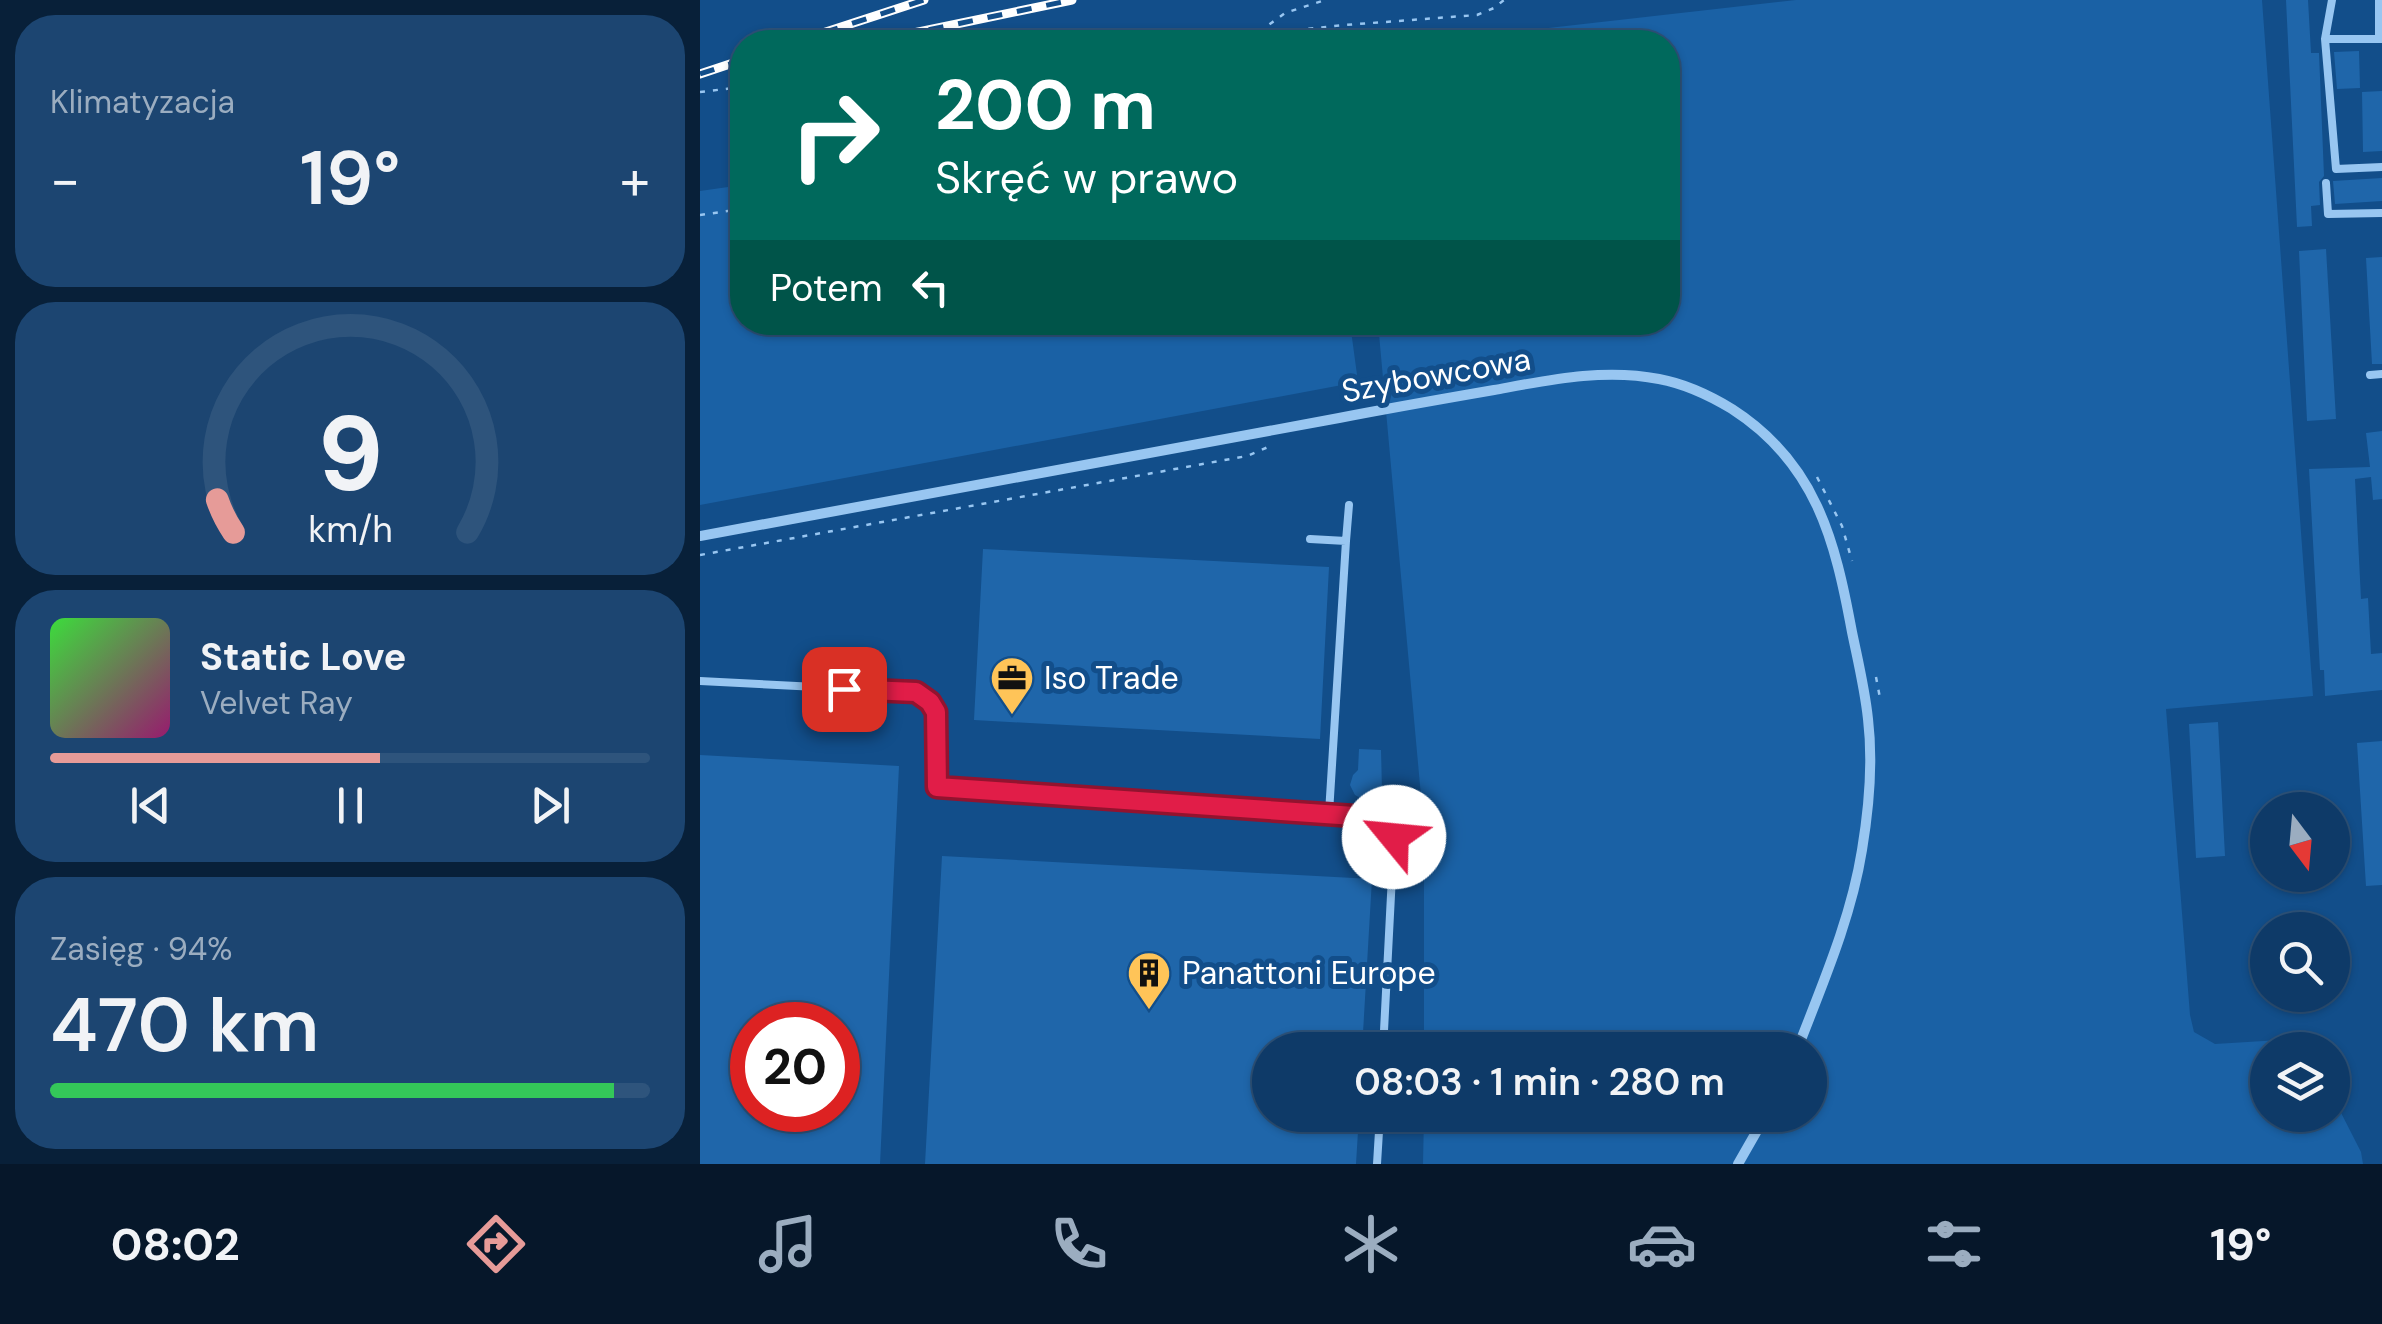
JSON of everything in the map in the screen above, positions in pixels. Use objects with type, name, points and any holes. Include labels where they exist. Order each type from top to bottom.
[{"type":"street","name":"Szybowcowa","points":[[700,536],[1556,379],[1629,374],[1690,387],[1714,398],[1764,432],[1794,466],[1817,502],[1837,560],[1868,720],[1867,810],[1856,879],[1846,918],[1804,1032]]},
{"type":"street","points":[[1738,1164],[1756,1132]]},
{"type":"lane","points":[[2332,0],[2325,39],[2336,168],[2382,167]]},
{"type":"lane","points":[[2325,39],[2381,39],[2380,0]]},
{"type":"lane","points":[[2326,182],[2328,214],[2382,213]]},
{"type":"lane","points":[[2370,376],[2382,374]]},
{"type":"lane","points":[[1329,813],[1348,505]]},
{"type":"lane","points":[[1310,539],[1346,541]]},
{"type":"lane","points":[[700,682],[916,692],[936,712],[937,787],[1378,818],[1389,825],[1394,837],[1384,1032]]},
{"type":"lane","points":[[1378,1164],[1379,1132]]},
{"type":"path","points":[[1262,30],[1285,14],[1325,0]]},
{"type":"path","points":[[1295,30],[1478,15],[1504,0]]},
{"type":"path","points":[[700,92],[730,88]]},
{"type":"path","points":[[700,215],[730,210]]},
{"type":"path","points":[[700,554],[1247,456],[1278,443]]},
{"type":"path","points":[[1811,468],[1832,502],[1852,565]]},
{"type":"path","points":[[1876,674],[1881,709]]},
{"type":"shaded area","points":[[1796,0],[2262,0],[2313,696],[2166,709],[2190,1015],[2194,1032],[2215,1044],[2250,1042],[2250,1132],[2350,1130],[2363,1164],[1423,1164],[1424,1132],[1827,1132],[1827,1032],[1424,1032],[1424,829],[1379,335],[1680,335],[1680,30],[1531,30]]},
{"type":"shaded area","points":[[730,187],[730,335],[1352,335],[1358,382],[700,505],[700,191]]},
{"type":"building","points":[[2286,0],[2308,0],[2311,53],[2319,53],[2324,176],[2319,182],[2320,205],[2311,206],[2312,226],[2297,227]]},
{"type":"building","points":[[2359,51],[2360,88],[2337,89],[2334,52]]},
{"type":"building","points":[[2382,91],[2382,151],[2363,152],[2362,92]]},
{"type":"building","points":[[2382,178],[2382,201],[2335,204],[2333,181]]},
{"type":"building","points":[[2326,249],[2336,419],[2307,421],[2299,251]]},
{"type":"building","points":[[2382,257],[2382,364],[2372,364],[2366,258]]},
{"type":"building","points":[[2382,431],[2382,499],[2373,500],[2371,477],[2355,479],[2361,599],[2368,598],[2371,654],[2382,653],[2382,690],[2325,696],[2324,670],[2320,670],[2309,469],[2370,467],[2366,433]]},
{"type":"building","points":[[983,549],[1329,567],[1320,739],[974,720]]},
{"type":"building","points":[[2218,722],[2225,856],[2196,858],[2189,724]]},
{"type":"building","points":[[2382,741],[2382,885],[2366,886],[2357,743]]},
{"type":"building","points":[[1359,749],[1381,750],[1382,790],[1370,800],[1355,795],[1350,785],[1358,770]]},
{"type":"building","points":[[700,755],[899,766],[880,1164],[700,1164]]},
{"type":"building","name":"Panattoni Europe","points":[[942,856],[1372,879],[1363,1032],[1252,1032],[1252,1132],[1358,1132],[1356,1164],[925,1164]]},
{"type":"railway","points":[[832,30],[924,0]]},
{"type":"railway","points":[[928,30],[1072,0]]},
{"type":"railway","points":[[700,74],[730,64]]},
{"type":"place","name":"Iso Trade","points":[[1012,716]]},
{"type":"place","name":"Panattoni Europe","points":[[1149,1011]]},
{"type":"route","points":[[844,689],[916,692],[930,702],[936,712],[937,787],[1378,818],[1389,825],[1394,837]]}]
